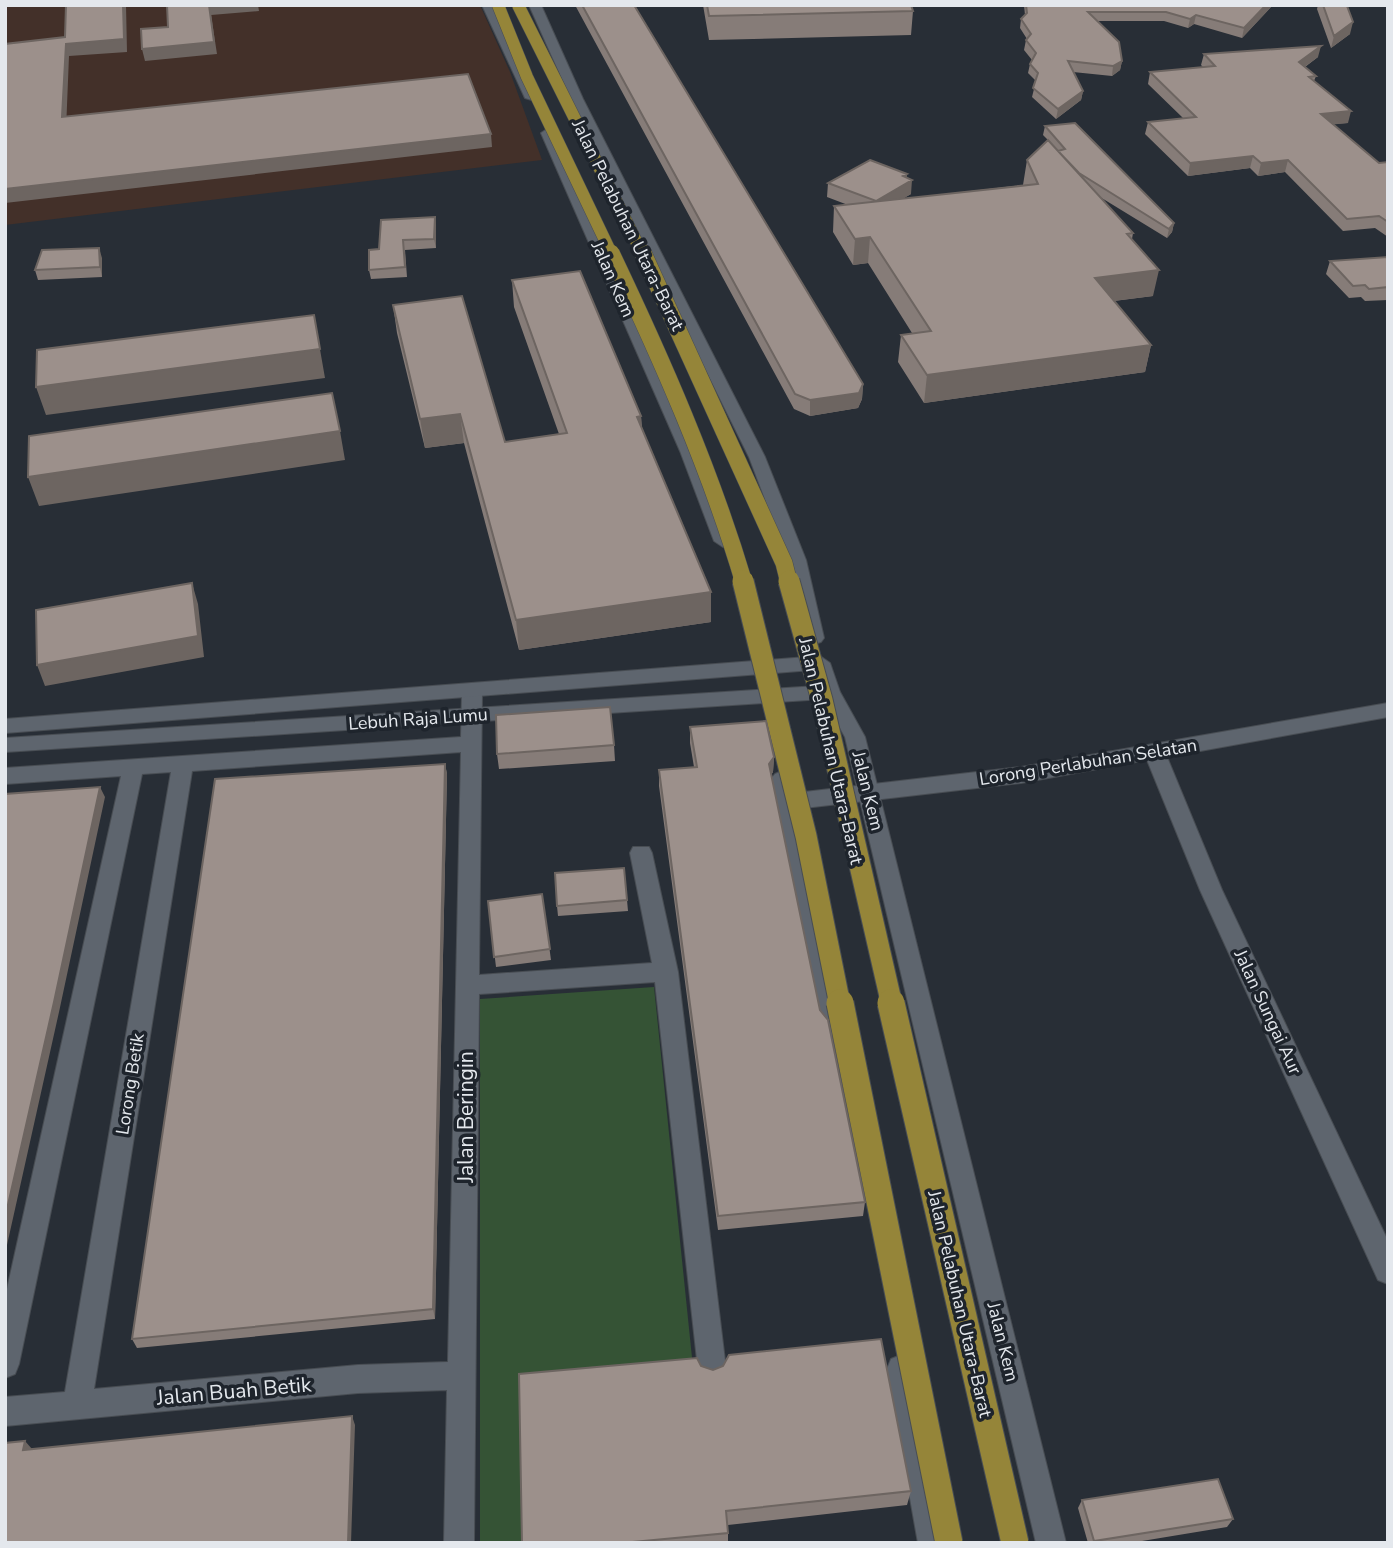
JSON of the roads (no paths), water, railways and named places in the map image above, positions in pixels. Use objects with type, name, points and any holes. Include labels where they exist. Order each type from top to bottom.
[{"type":"main road","name":"Jalan Pelabuhan Utara-Barat","points":[[498,5],[527,77],[657,350],[731,540],[748,598],[834,963],[948,1543]]},
{"type":"main road","name":"Jalan Pelabuhan Utara-Barat","points":[[518,5],[675,318],[784,563],[822,700],[1015,1543]]},
{"type":"street","name":"Jalan Kem","points":[[488,5],[688,451],[730,560],[787,802],[866,1183],[933,1543]]},
{"type":"street","name":"Jalan Kem","points":[[535,5],[577,99],[757,457],[797,560],[820,663],[830,692],[855,737],[902,940],[1051,1543]]},
{"type":"street","name":"Lebuh Raja Lumu","points":[[5,726],[820,663]]},
{"type":"street","name":"Jalan Beringin","points":[[459,1543],[472,692]]},
{"type":"street","name":"Lebuh Raja Lumu","points":[[5,745],[830,692]]},
{"type":"street","name":"Lorong Perlabuhan Selatan","points":[[787,802],[1021,775],[1388,710]]},
{"type":"street","points":[[5,776],[471,744]]},
{"type":"street","name":"Jalan Sungai Aur","points":[[1154,751],[1211,890],[1388,1271]]},
{"type":"street","name":"Lorong Betik","points":[[77,1406],[183,763]]},
{"type":"street","points":[[5,1364],[133,767]]},
{"type":"street","points":[[641,853],[666,972],[712,1368]]},
{"type":"street","points":[[467,985],[666,972]]},
{"type":"street","name":"Jalan Buah Betik","points":[[5,1412],[358,1379],[463,1375]]}]
